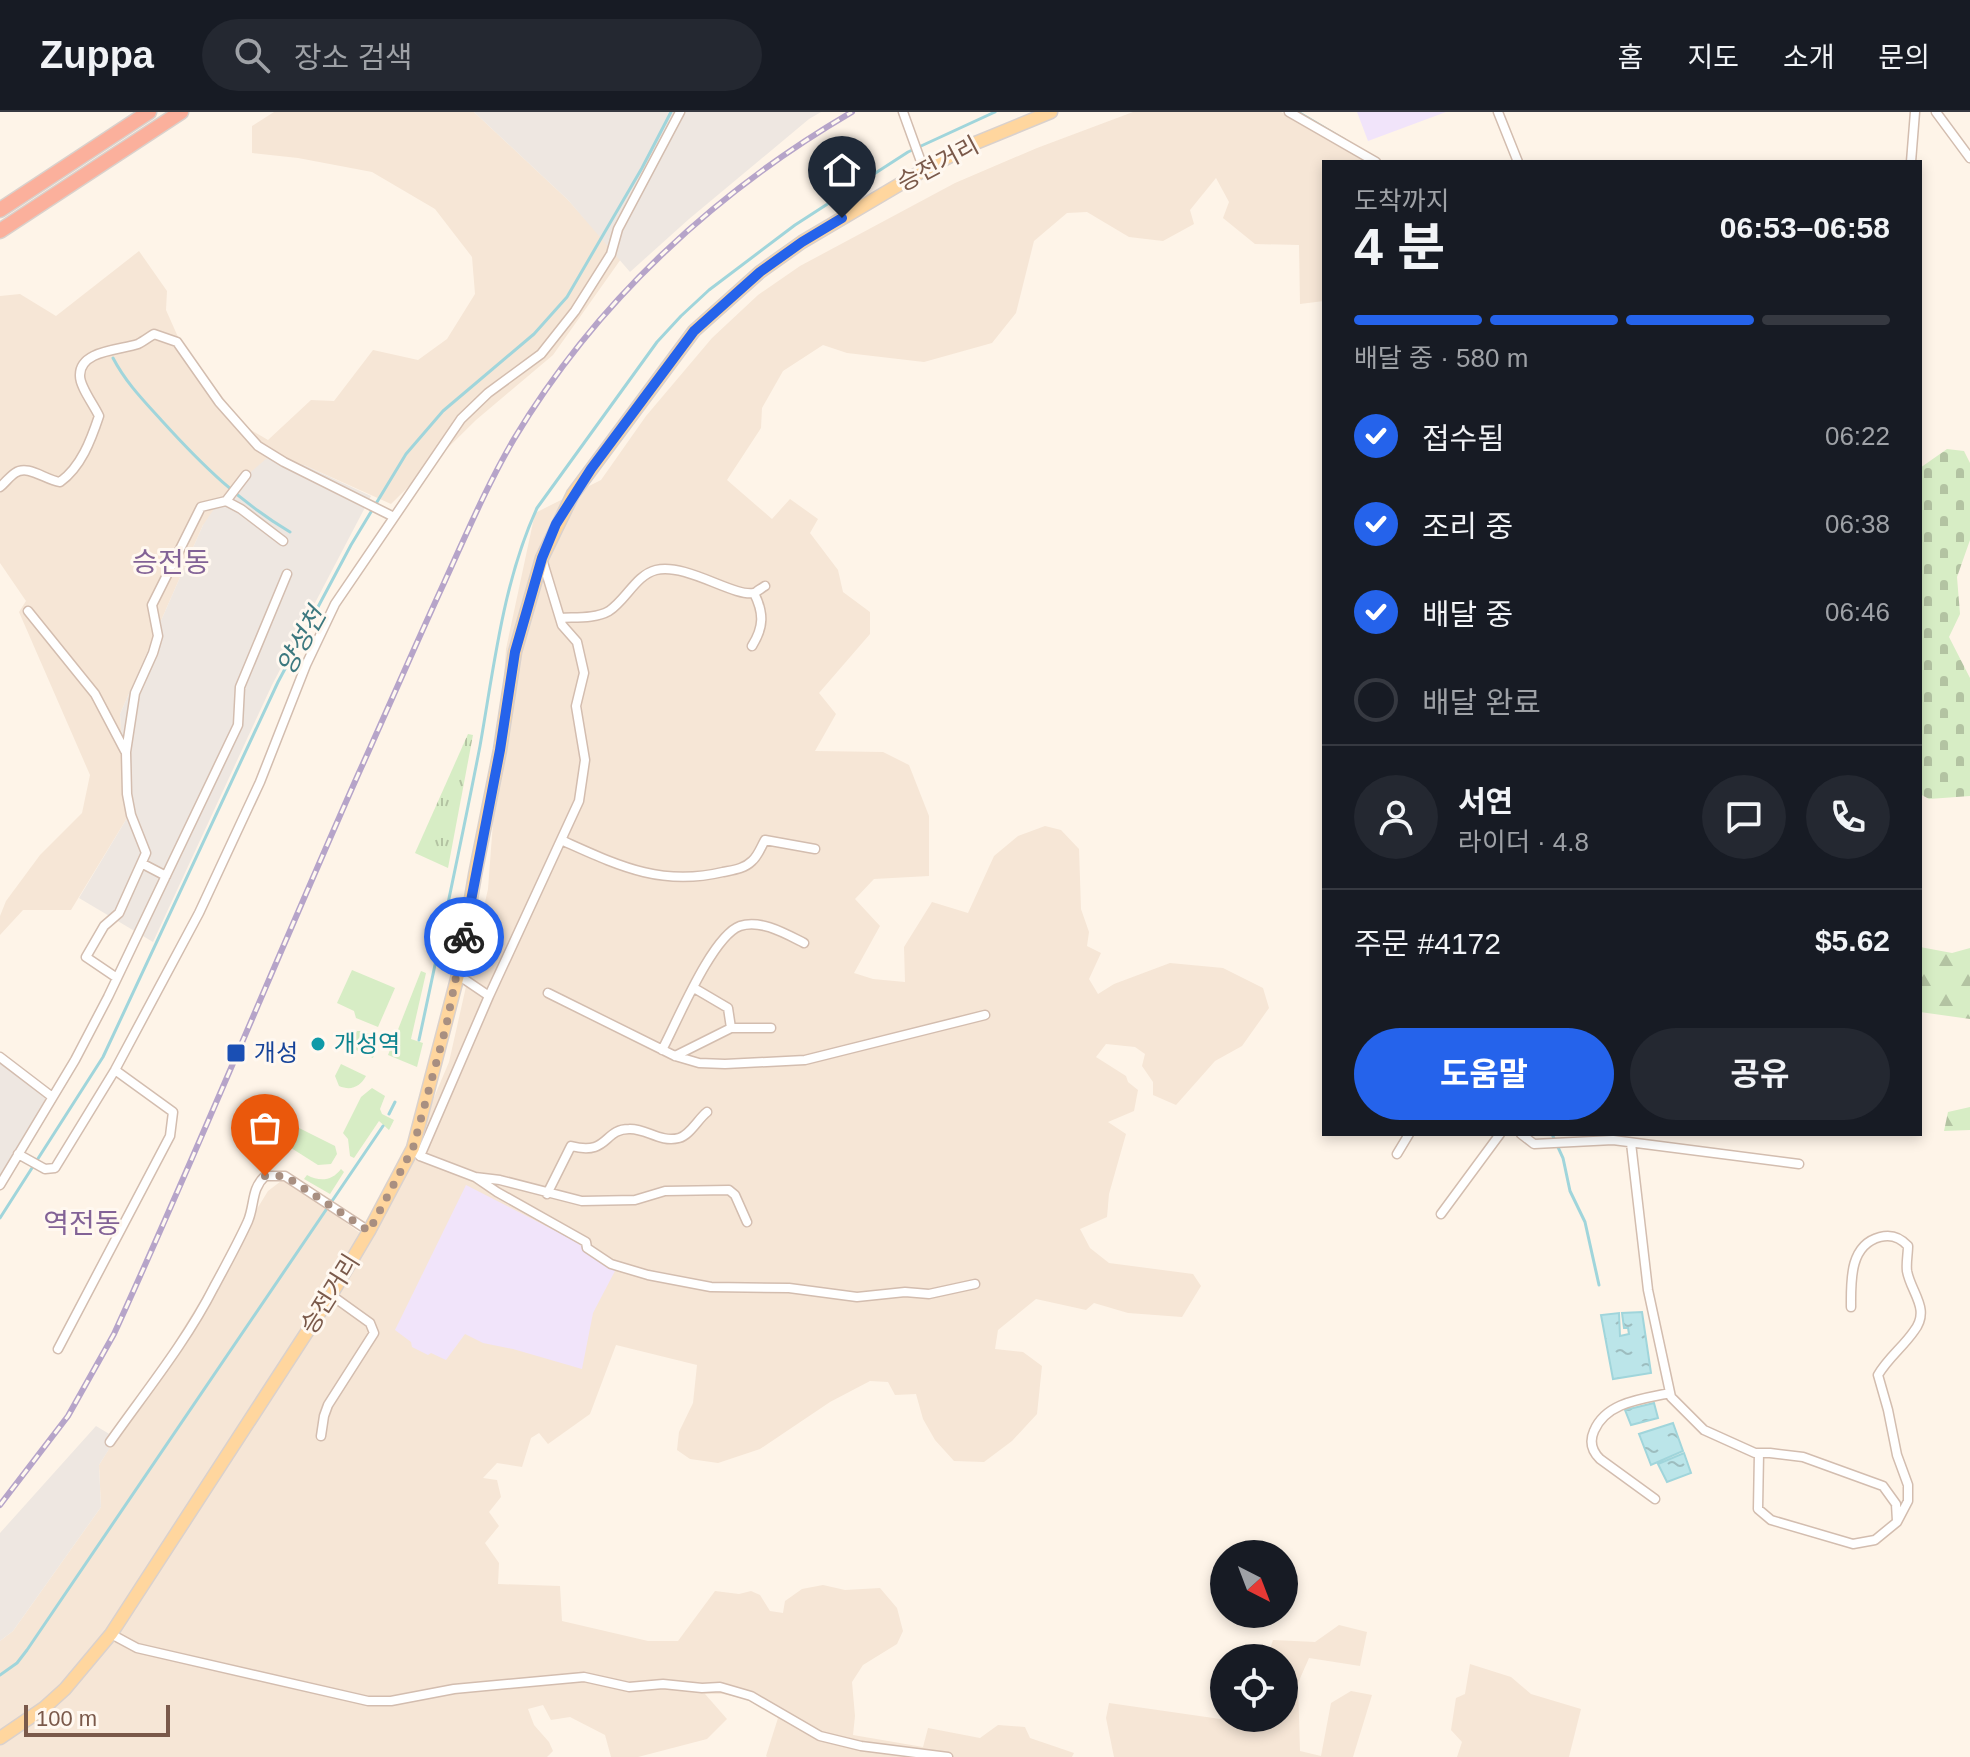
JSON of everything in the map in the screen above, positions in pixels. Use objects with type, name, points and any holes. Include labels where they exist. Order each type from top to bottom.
[{"type":"highway","points":[[0,210],[149,112]]},
{"type":"highway","points":[[0,231],[181,112]]},
{"type":"main road","name":"승전거리","points":[[4,1736],[65,1689],[111,1634],[331,1295],[416,1152],[458,975],[515,652],[542,558],[573,494],[694,331],[760,272],[802,242],[924,170],[973,144],[1051,112]]},
{"type":"street","points":[[22,1156],[45,1169],[55,1168],[115,1070],[199,913],[260,782],[306,665],[335,604],[461,419],[488,393],[541,354],[575,311],[611,254],[618,229],[680,112]]},
{"type":"street","points":[[903,112],[924,170]]},
{"type":"street","points":[[1289,112],[1373,160]]},
{"type":"street","points":[[1498,112],[1517,160]]},
{"type":"street","points":[[1911,160],[1915,112]]},
{"type":"street","points":[[1936,112],[1970,158]]},
{"type":"street","points":[[0,487],[18,470],[26,469],[60,482],[72,473],[93,436],[99,416],[80,377],[86,360],[140,343],[154,334],[177,342],[219,402],[258,446],[394,517]]},
{"type":"street","points":[[117,978],[86,957],[104,926],[119,913],[146,853],[131,815],[126,752],[135,693],[158,636],[152,605],[201,507],[227,500],[246,475]]},
{"type":"street","points":[[227,500],[283,541]]},
{"type":"street","points":[[542,558],[560,618],[566,632],[577,642],[584,673],[576,706],[585,760],[579,801],[416,1152],[475,1177],[586,1242],[587,1248],[611,1264],[648,1275],[711,1287],[789,1288],[857,1297],[905,1292],[929,1294],[975,1284]]},
{"type":"street","points":[[560,618],[606,612],[622,601],[640,580],[656,570],[699,576],[741,592],[754,593],[765,586]]},
{"type":"street","points":[[0,1185],[22,1156],[51,1096],[75,1060],[238,725],[240,687],[287,574]]},
{"type":"street","points":[[752,646],[763,624],[762,608],[754,593]]},
{"type":"street","points":[[28,611],[95,694],[126,752]]},
{"type":"street","points":[[561,840],[616,865],[660,877],[705,876],[741,868],[751,863],[765,840],[815,849]]},
{"type":"street","points":[[143,864],[166,876]]},
{"type":"street","points":[[662,1050],[721,939],[741,926],[774,928],[804,943]]},
{"type":"street","points":[[458,975],[489,996]]},
{"type":"street","points":[[694,988],[728,1008],[731,1028]]},
{"type":"street","points":[[548,993],[662,1050],[699,1063],[805,1060],[985,1015]]},
{"type":"street","points":[[675,1056],[731,1028],[771,1028]]},
{"type":"street","points":[[0,1057],[51,1096]]},
{"type":"street","points":[[58,1349],[170,1136],[173,1112],[115,1070]]},
{"type":"street","points":[[547,1194],[571,1146],[586,1150],[595,1148],[624,1129],[633,1128],[658,1138],[676,1139],[685,1136],[707,1112]]},
{"type":"street","points":[[1397,1154],[1408,1136]]},
{"type":"street","points":[[1441,1214],[1499,1136]]},
{"type":"street","points":[[1524,1136],[1534,1144],[1613,1140],[1799,1164]]},
{"type":"street","points":[[1631,1143],[1648,1290],[1670,1393],[1704,1430],[1755,1453],[1803,1457],[1883,1486],[1896,1504],[1897,1522]]},
{"type":"street","points":[[110,1442],[180,1343],[212,1291],[250,1217],[253,1196],[258,1183],[265,1176],[285,1176],[369,1231]]},
{"type":"street","points":[[475,1177],[500,1180],[582,1201],[635,1200],[665,1191],[729,1190],[735,1195],[747,1222]]},
{"type":"street","points":[[1759,1453],[1758,1509],[1771,1520],[1853,1544],[1875,1540],[1897,1522],[1908,1501],[1908,1485],[1897,1455],[1878,1375],[1886,1360],[1919,1323],[1920,1298],[1909,1277],[1908,1246],[1903,1240],[1884,1235],[1863,1246],[1851,1276],[1851,1307]]},
{"type":"street","points":[[321,1436],[328,1405],[374,1333],[370,1323],[331,1295]]},
{"type":"street","points":[[1655,1499],[1600,1459],[1594,1452],[1592,1436],[1594,1428],[1608,1411],[1670,1393]]},
{"type":"street","points":[[111,1634],[137,1648],[368,1701],[391,1701],[454,1689],[584,1677],[629,1687],[663,1684],[720,1687],[751,1696],[820,1736],[861,1746],[948,1757]]},
{"type":"street","points":[[0,1745],[4,1736]]},
{"type":"shaded area","points":[[274,112],[474,112],[568,200],[621,259],[553,355],[476,420],[391,504],[304,465],[203,525],[120,714],[127,818],[71,910],[23,910],[0,935],[0,916],[6,901],[40,855],[82,813],[90,775],[19,612],[26,601],[0,563],[0,296],[20,294],[56,316],[139,251],[167,291],[166,310],[178,337],[244,426],[268,440],[311,400],[334,401],[373,350],[418,360],[447,339],[475,294],[472,257],[435,209],[372,172],[252,153],[252,126]]},
{"type":"shaded area","points":[[474,112],[821,112],[689,219],[630,272],[568,200]]},
{"type":"shaded area","points":[[1133,112],[1281,112],[1366,160],[1322,160],[1322,301],[1300,304],[1299,245],[1255,244],[1223,218],[1229,202],[1216,178],[1190,210],[1194,224],[1163,241],[1129,237],[1087,212],[1067,213],[1034,241],[1016,313],[992,343],[924,362],[847,353],[823,345],[783,371],[762,408],[761,428],[727,480],[772,519],[790,499],[818,519],[810,533],[838,570],[843,592],[870,612],[870,634],[819,693],[836,714],[815,751],[883,752],[909,765],[929,816],[929,876],[874,879],[855,899],[880,926],[854,973],[873,979],[905,982],[904,947],[932,902],[968,913],[994,856],[1018,836],[1045,826],[1061,830],[1079,849],[1081,909],[1089,932],[1087,946],[1101,953],[1089,979],[1098,994],[1114,984],[1170,963],[1223,968],[1263,988],[1269,1008],[1242,1046],[1215,1061],[1176,1105],[1153,1095],[1153,1082],[1142,1066],[1145,1054],[1135,1047],[1106,1044],[1096,1057],[1126,1076],[1138,1090],[1134,1111],[1108,1122],[1126,1134],[1109,1194],[1107,1217],[1080,1229],[1090,1248],[1109,1263],[1193,1274],[1201,1286],[1182,1317],[1128,1313],[1094,1303],[1086,1310],[1036,1299],[998,1330],[995,1349],[1023,1352],[1042,1366],[1037,1414],[1012,1441],[984,1462],[954,1461],[935,1440],[923,1419],[916,1394],[895,1395],[888,1382],[870,1381],[830,1402],[760,1449],[718,1463],[690,1459],[677,1450],[679,1432],[693,1403],[697,1365],[616,1345],[590,1414],[548,1444],[539,1433],[531,1438],[522,1467],[497,1463],[483,1478],[497,1480],[501,1497],[489,1512],[499,1526],[485,1543],[499,1563],[498,1584],[560,1586],[562,1621],[648,1641],[678,1641],[715,1591],[739,1594],[751,1591],[760,1595],[770,1611],[783,1613],[785,1601],[802,1589],[823,1585],[845,1590],[880,1588],[897,1608],[903,1631],[897,1644],[863,1665],[852,1682],[853,1735],[923,1747],[928,1728],[980,1738],[998,1725],[1025,1727],[1030,1738],[1074,1753],[1072,1757],[767,1757],[778,1718],[753,1701],[723,1694],[705,1694],[727,1719],[707,1739],[638,1757],[611,1757],[605,1735],[570,1717],[551,1720],[543,1705],[528,1709],[534,1725],[553,1751],[547,1757],[0,1757],[0,1641],[13,1631],[101,1507],[99,1465],[268,1191],[285,1178],[360,1233],[380,1225],[449,1062],[488,889],[506,649],[535,513],[601,480],[646,416],[712,338],[758,295],[800,266],[955,183]]},
{"type":"shaded area","points":[[1357,112],[1446,112],[1368,141]]},
{"type":"shaded area","points":[[267,458],[304,465],[371,496],[272,685],[153,942],[79,898],[127,818],[120,714],[203,525],[223,496]]},
{"type":"shaded area","points":[[0,1063],[46,1098],[0,1180]]},
{"type":"shaded area","points":[[466,1185],[577,1242],[592,1256],[616,1269],[593,1313],[582,1369],[483,1343],[465,1334],[446,1360],[412,1347],[411,1342],[395,1330]]},
{"type":"shaded area","points":[[96,1426],[116,1438],[99,1465],[101,1507],[13,1631],[0,1641],[0,1533]]},
{"type":"shaded area","points":[[1339,1625],[1367,1632],[1360,1666],[1309,1658],[1298,1683],[1298,1644],[1272,1644],[1273,1640],[1315,1642]]},
{"type":"shaded area","points":[[1470,1664],[1511,1677],[1531,1694],[1581,1709],[1569,1757],[1457,1757],[1462,1742],[1451,1730],[1456,1698],[1465,1694]]},
{"type":"shaded area","points":[[1298,1683],[1300,1751],[1321,1756],[1331,1703],[1351,1691],[1372,1695],[1353,1757],[1114,1757],[1106,1718],[1109,1703],[1210,1718],[1210,1732],[1298,1732]]},
{"type":"green space","points":[[1947,449],[1964,451],[1970,463],[1970,540],[1957,577],[1960,614],[1949,637],[1970,678],[1970,796],[1929,799],[1922,795],[1922,467]]},
{"type":"green space","points":[[468,734],[473,735],[448,868],[415,853]]},
{"type":"green space","points":[[1922,947],[1952,953],[1970,948],[1970,1019],[1922,1012]]},
{"type":"green space","points":[[352,970],[395,988],[378,1027],[356,1018],[354,1011],[337,1003]]},
{"type":"green space","points":[[421,971],[426,973],[411,1039],[423,1043],[417,1067],[388,1055]]},
{"type":"green space","points":[[357,1031],[368,1033],[373,1039],[373,1058],[348,1046]]},
{"type":"green space","points":[[341,1064],[366,1076],[355,1087],[339,1086],[335,1076]]},
{"type":"green space","points":[[372,1088],[385,1096],[380,1109],[382,1114],[394,1120],[389,1130],[379,1121],[354,1158],[350,1156],[348,1139],[343,1133],[361,1097]]},
{"type":"green space","points":[[1970,1107],[1970,1130],[1944,1131],[1948,1112]]},
{"type":"green space","points":[[297,1127],[335,1146],[337,1154],[331,1164],[318,1165],[288,1146],[289,1134]]},
{"type":"green space","points":[[341,1169],[344,1172],[330,1194],[304,1179],[307,1175],[317,1179],[330,1178]]},
{"type":"water","points":[[1642,1312],[1651,1373],[1613,1379],[1601,1315],[1619,1313],[1620,1336],[1629,1334],[1628,1328],[1624,1328],[1622,1313]]},
{"type":"water","points":[[1654,1403],[1658,1418],[1631,1425],[1625,1410]]},
{"type":"water","points":[[1673,1423],[1683,1451],[1651,1465],[1639,1434]]},
{"type":"water","points":[[1684,1453],[1691,1473],[1667,1482],[1658,1464]]},
{"type":"waterway","name":"양성천","points":[[0,1218],[103,1057],[278,682],[351,545],[406,454],[443,411],[534,334],[567,297],[671,112]]},
{"type":"waterway","points":[[419,1040],[473,783],[501,625],[516,565],[537,508],[657,342],[709,290],[795,225],[908,152],[995,112]]},
{"type":"waterway","points":[[1298,112],[1345,140]]},
{"type":"waterway","points":[[113,358],[142,399],[207,468],[238,495],[290,532]]},
{"type":"waterway","points":[[389,1114],[395,1102]]},
{"type":"waterway","points":[[0,1675],[17,1663],[27,1650],[383,1126]]},
{"type":"waterway","points":[[1553,1136],[1563,1158],[1570,1191],[1585,1222],[1599,1285]]},
{"type":"railway","points":[[0,1505],[68,1416],[114,1334],[411,656],[477,510],[514,439],[582,341],[662,254],[706,214],[753,178],[852,112]]},
{"type":"way so far","points":[[265,1176],[285,1176],[369,1231],[413,1148],[446,1027],[464,937]]},
{"type":"place","name":"개성역","points":[[318,1044]]},
{"type":"place","name":"개성","points":[[236,1053]]},
{"type":"district","name":"승전동","points":[[171,562]]},
{"type":"district","name":"역전동","points":[[82,1223]]},
{"type":"route","points":[[464,937],[500,750],[515,652],[542,558],[556,524],[573,494],[694,331],[760,272],[842,218]]}]
